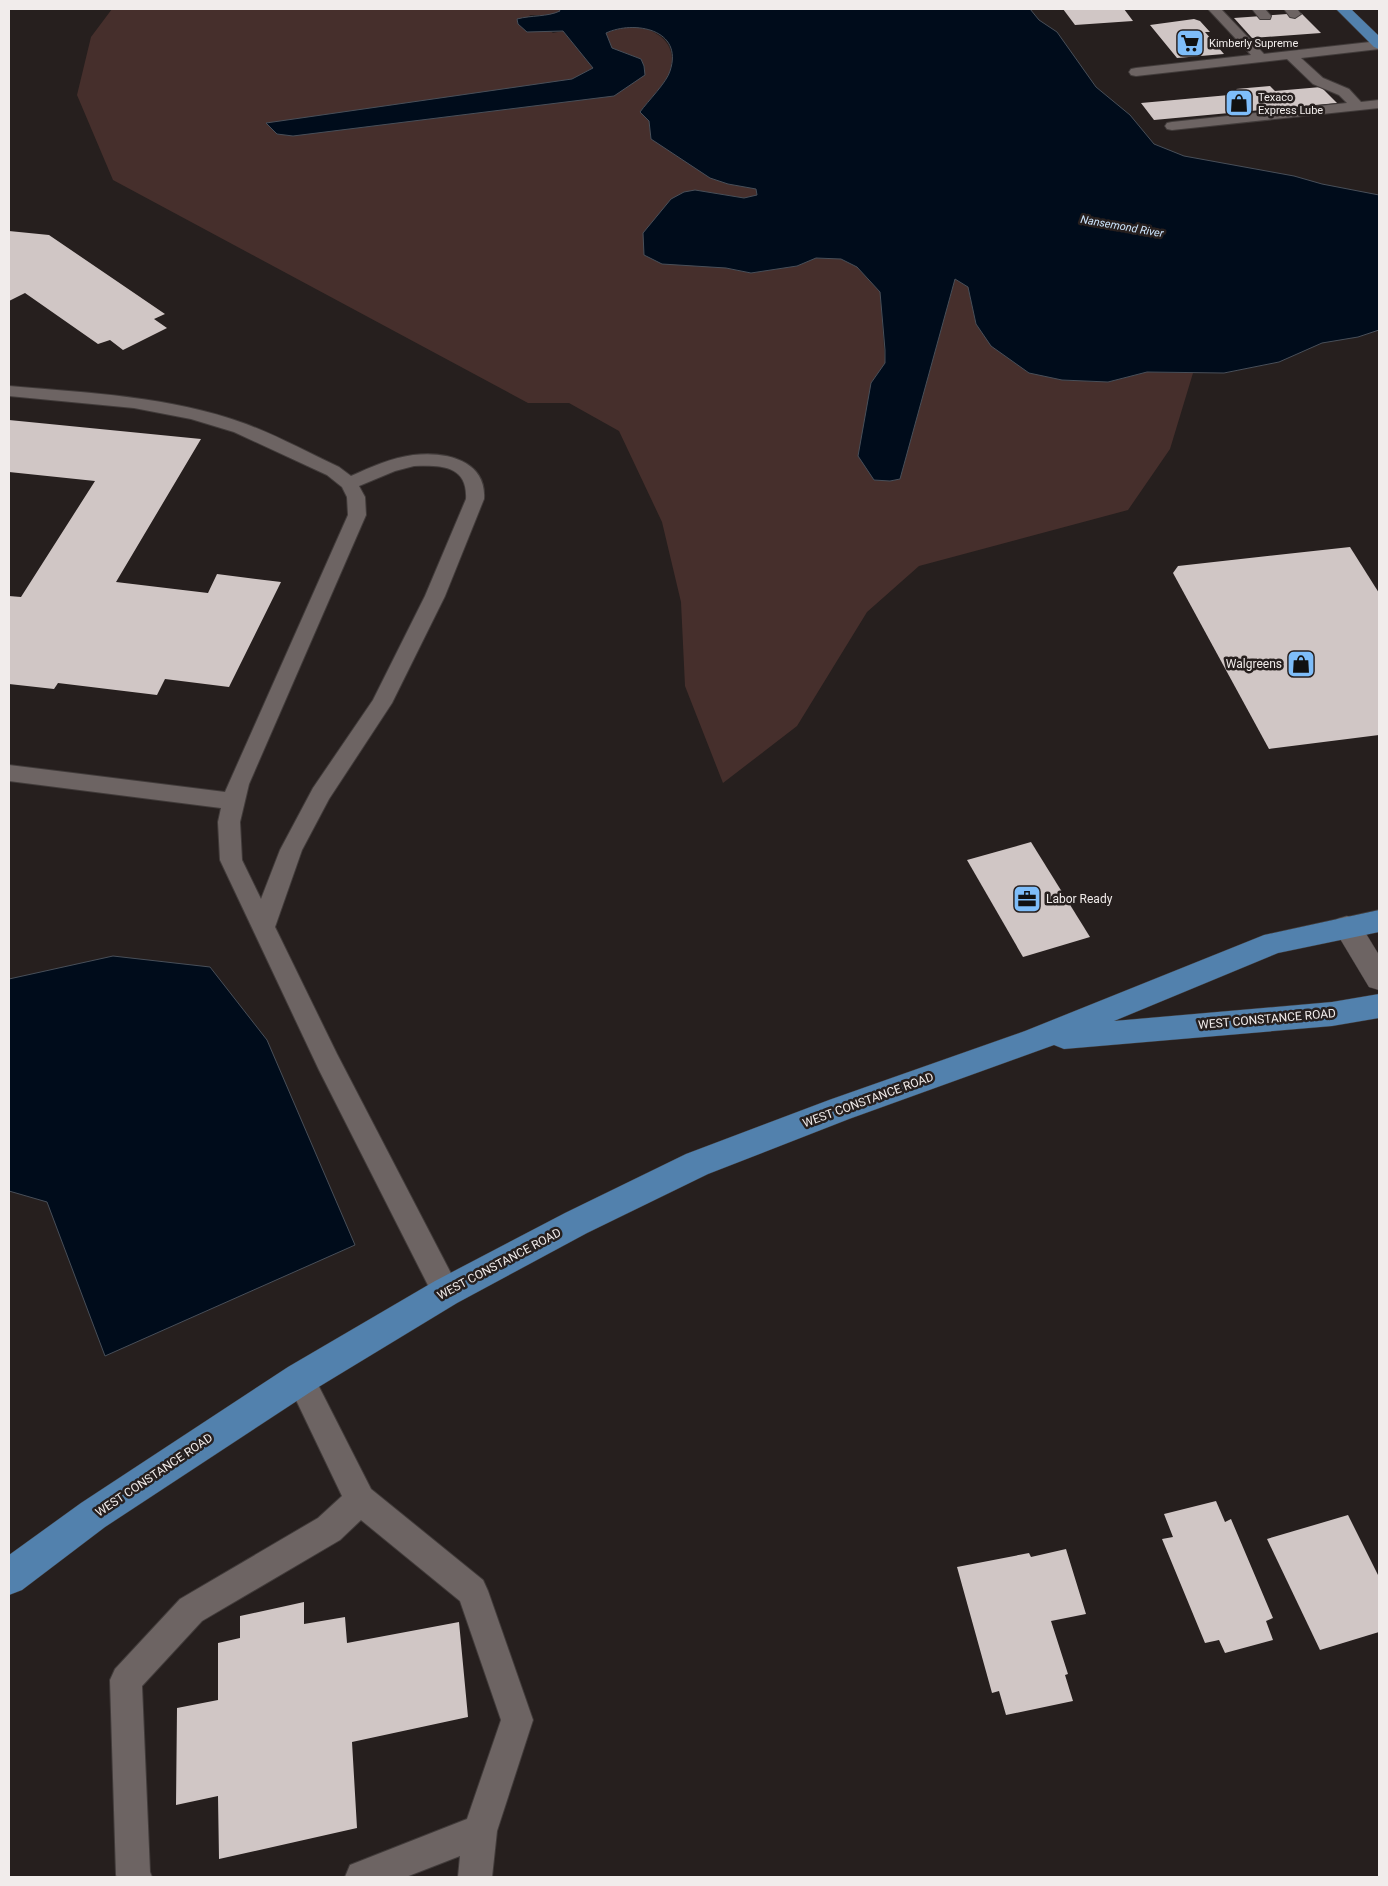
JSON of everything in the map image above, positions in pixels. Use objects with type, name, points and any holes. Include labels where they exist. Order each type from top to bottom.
[{"type":"main road","points":[[1343,9],[1379,44]]},
{"type":"main road","name":"WEST CONSTANCE ROAD","points":[[9,1577],[94,1515],[300,1379],[446,1292],[576,1223],[697,1164],[849,1106],[1035,1040],[1274,943],[1379,921]]},
{"type":"main road","name":"WEST CONSTANCE ROAD","points":[[1035,1040],[1332,1014],[1379,1006]]},
{"type":"street","points":[[1347,927],[1379,980]]},
{"type":"lane","points":[[1214,9],[1260,58]]},
{"type":"lane","points":[[1319,39],[1330,50]]},
{"type":"lane","points":[[1136,72],[1260,58],[1293,50],[1330,50],[1379,44]]},
{"type":"lane","points":[[1293,50],[1318,81],[1344,92],[1357,106]]},
{"type":"lane","points":[[1172,126],[1379,104]]},
{"type":"lane","points":[[9,391],[134,403],[194,414],[240,428],[333,471],[349,484],[356,497],[357,515],[238,784],[229,822],[231,860],[328,1062],[446,1292]]},
{"type":"lane","points":[[263,927],[291,850],[321,794],[382,703],[436,596],[475,499],[476,488],[476,482],[472,475],[465,469],[431,459],[396,463],[349,484]]},
{"type":"lane","points":[[9,773],[234,801]]},
{"type":"lane","points":[[300,1379],[360,1500],[472,1591],[517,1720],[480,1831],[475,1877]]},
{"type":"lane","points":[[135,1877],[133,1875],[126,1680],[191,1610],[329,1529],[360,1500]]},
{"type":"lane","points":[[362,1877],[480,1831]]},
{"type":"shaded area","points":[[112,9],[559,9],[560,11],[552,15],[529,15],[553,33],[563,31],[593,68],[572,79],[614,96],[641,59],[612,48],[605,33],[618,27],[631,26],[651,31],[659,35],[666,42],[672,59],[668,75],[641,111],[649,121],[651,139],[728,184],[756,189],[757,196],[744,198],[695,190],[726,268],[751,273],[797,266],[816,258],[841,259],[857,267],[880,292],[885,363],[871,383],[900,479],[955,279],[968,287],[976,324],[1062,380],[1108,382],[1147,372],[1193,373],[1170,449],[1128,510],[919,566],[867,612],[797,726],[723,783],[685,686],[681,602],[662,522],[619,431],[569,403],[528,403],[113,180],[77,95],[91,37]]},
{"type":"water","name":"Nansemond River","points":[[559,9],[1030,9],[1039,20],[1057,32],[1096,87],[1130,115],[1154,144],[1184,156],[1294,176],[1322,184],[1379,195],[1379,330],[1358,337],[1322,343],[1279,362],[1224,373],[1147,372],[1108,382],[1062,380],[1029,373],[991,346],[976,324],[968,287],[955,279],[900,479],[890,481],[874,480],[858,456],[871,383],[885,363],[885,350],[880,292],[857,267],[841,259],[816,258],[797,266],[751,273],[726,268],[662,264],[644,255],[643,233],[671,199],[684,192],[695,190],[744,198],[757,195],[756,189],[728,184],[710,178],[651,139],[649,121],[640,112],[668,75],[672,57],[670,46],[663,37],[654,31],[630,28],[617,29],[606,33],[612,48],[641,59],[644,66],[645,75],[614,96],[293,136],[277,134],[266,123],[572,79],[593,68],[563,31],[527,32],[518,24],[517,19],[550,14],[560,11]]},
{"type":"water","points":[[113,956],[210,967],[267,1040],[355,1245],[105,1356],[47,1202],[9,1191],[9,979]]},
{"type":"building","points":[[1063,9],[1124,9],[1133,21],[1075,25]]},
{"type":"building","points":[[1301,13],[1321,33],[1252,38],[1234,18]]},
{"type":"building","name":"Kimberly Supreme","points":[[1194,19],[1200,21],[1210,32],[1205,32],[1224,54],[1177,58],[1150,25]]},
{"type":"building","name":"Texaco Express Lube","points":[[1270,86],[1275,91],[1321,87],[1337,103],[1154,120],[1141,103],[1240,94],[1236,89]]},
{"type":"building","points":[[9,231],[49,235],[165,314],[154,319],[167,328],[123,350],[110,340],[98,344],[25,293],[9,301]]},
{"type":"building","points":[[9,420],[201,439],[116,582],[208,593],[217,574],[281,582],[229,687],[165,679],[157,695],[58,683],[54,689],[9,684],[9,596],[21,597],[95,481],[9,472]]},
{"type":"building","name":"Walgreens","points":[[1350,547],[1379,593],[1379,735],[1269,749],[1173,573],[1178,566]]},
{"type":"building","name":"Labor Ready","points":[[1031,842],[1090,937],[1023,957],[967,860]]},
{"type":"building","points":[[1216,1501],[1225,1522],[1231,1519],[1273,1618],[1266,1621],[1273,1640],[1225,1653],[1219,1640],[1205,1643],[1162,1539],[1173,1537],[1164,1514]]},
{"type":"building","points":[[1348,1515],[1379,1577],[1379,1632],[1320,1650],[1267,1539]]},
{"type":"building","points":[[1066,1549],[1086,1614],[1051,1621],[1068,1674],[1065,1675],[1073,1701],[1006,1715],[999,1691],[992,1693],[957,1567],[1029,1553],[1031,1557]]},
{"type":"building","points":[[304,1602],[304,1624],[345,1617],[347,1643],[459,1622],[468,1717],[352,1742],[357,1828],[219,1859],[218,1796],[176,1805],[177,1708],[218,1700],[218,1643],[240,1638],[240,1616]]},
{"type":"place","name":"Kimberly Supreme","points":[[1190,43]]},
{"type":"place","name":"Texaco Express Lube","points":[[1239,103]]},
{"type":"place","name":"Walgreens","points":[[1301,664]]},
{"type":"place","name":"Labor Ready","points":[[1027,899]]}]
